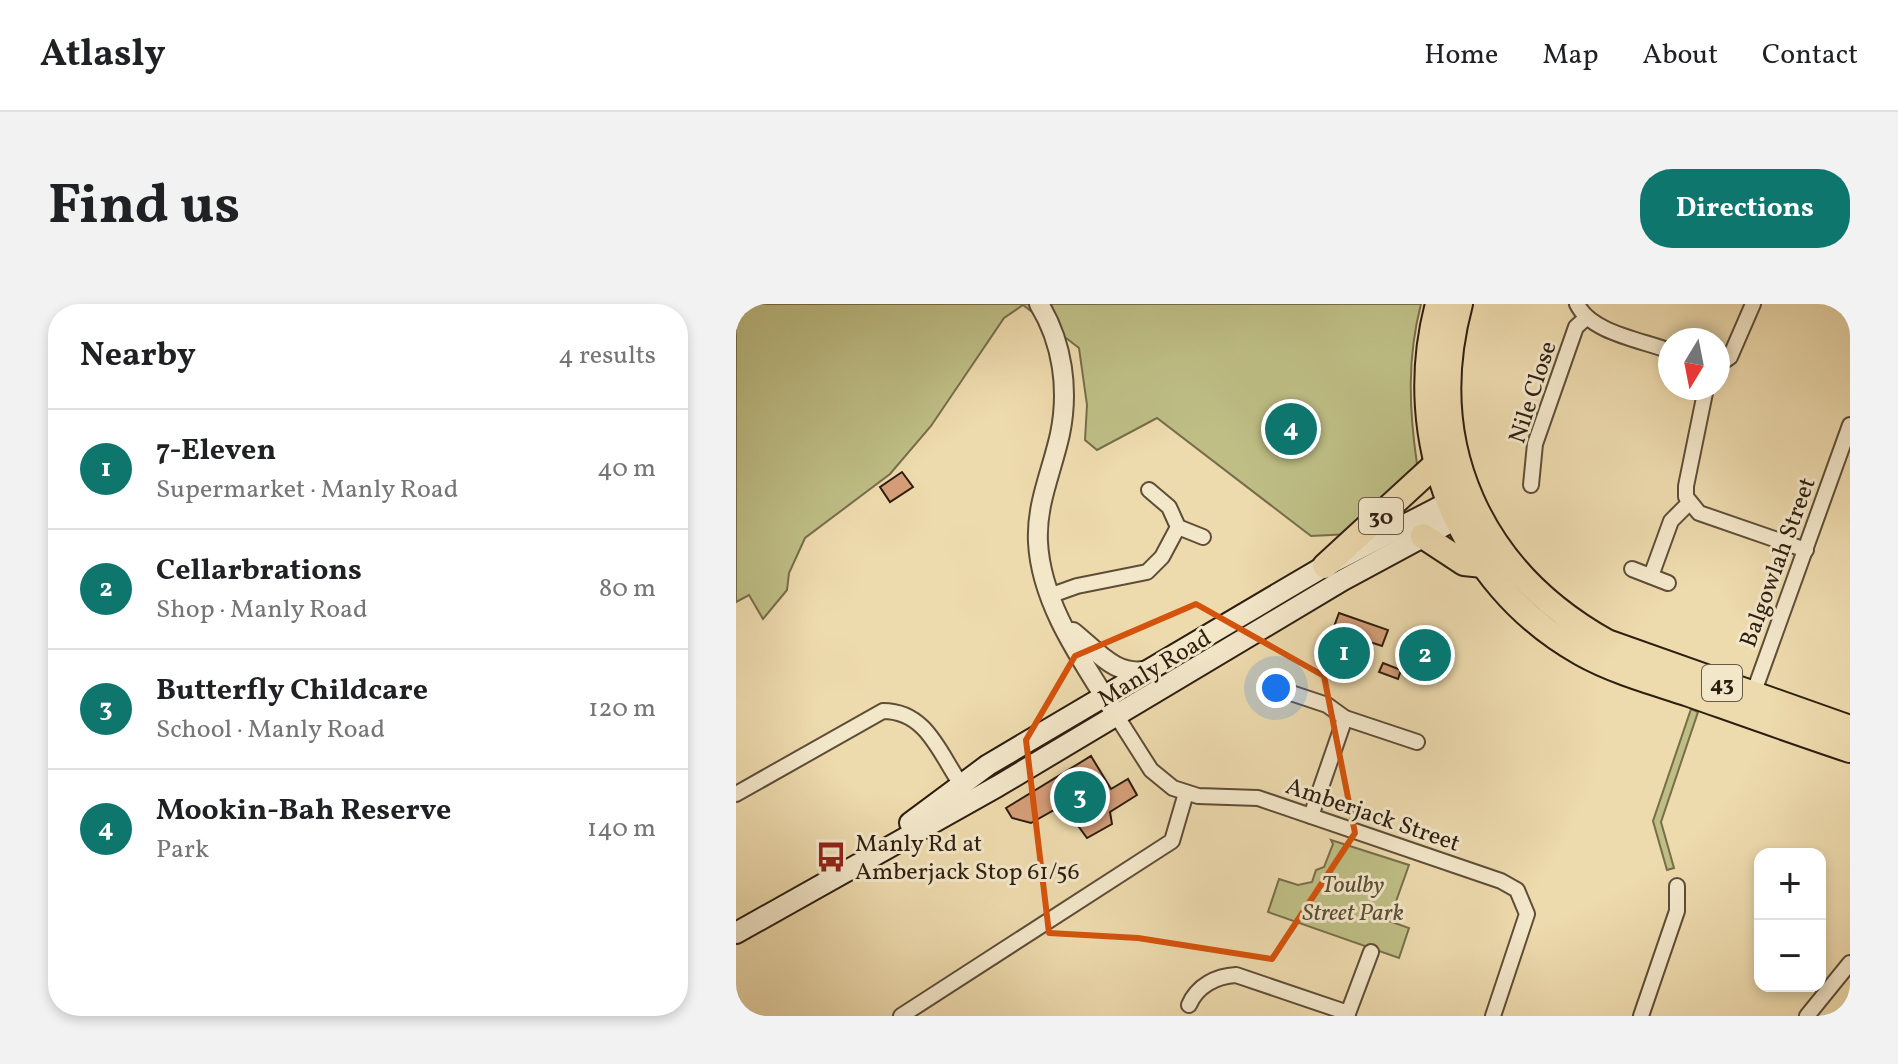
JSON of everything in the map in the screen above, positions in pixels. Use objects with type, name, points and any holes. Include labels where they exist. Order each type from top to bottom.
[{"type":"main road","points":[[1435,465],[1425,382],[1438,304]]},
{"type":"main road","points":[[1460,304],[1450,347],[1448,408],[1461,506]]},
{"type":"main road","name":"43","points":[[1435,465],[1461,506],[1513,568],[1534,592],[1572,622],[1616,645],[1850,750]]},
{"type":"main road","name":"30","points":[[1325,566],[1435,465]]},
{"type":"main road","name":"43","points":[[1461,506],[1483,565],[1529,616],[1584,654],[1750,704],[1850,728]]},
{"type":"main road","name":"Manly Road","points":[[873,853],[960,783],[1110,706],[1423,536],[1461,506]]},
{"type":"main road","name":"Manly Road","points":[[736,933],[873,853],[998,786],[1110,706],[1149,670],[1325,566],[1461,506]]},
{"type":"main road","points":[[1423,536],[1464,563],[1483,565]]},
{"type":"street","points":[[1039,304],[1058,342],[1065,389],[1060,433],[1039,505],[1038,542],[1049,596],[1110,706]]},
{"type":"street","points":[[1577,304],[1586,318],[1658,346]]},
{"type":"street","points":[[1730,357],[1753,304]]},
{"type":"street","name":"Nile Close","points":[[1531,485],[1535,444],[1576,327],[1586,318]]},
{"type":"street","points":[[1704,400],[1686,486],[1689,503],[1699,513],[1806,550]]},
{"type":"street","name":"Balgowlah Street","points":[[1750,704],[1850,428]]},
{"type":"street","points":[[1149,490],[1169,507],[1178,527],[1203,537]]},
{"type":"street","points":[[1651,576],[1671,521],[1689,503]]},
{"type":"street","points":[[1049,596],[1077,586],[1147,572],[1162,557],[1178,527]]},
{"type":"street","points":[[1632,569],[1668,583]]},
{"type":"street","points":[[1062,622],[1118,669],[1135,673],[1149,670]]},
{"type":"street","points":[[1267,685],[1327,705],[1345,718],[1417,742]]},
{"type":"street","name":"Amberjack Street","points":[[1110,706],[1151,770],[1186,793],[1258,798],[1501,881],[1517,890],[1527,914],[1493,1016]]},
{"type":"street","points":[[736,794],[883,711],[909,716],[922,724],[960,783]]},
{"type":"street","points":[[1311,816],[1345,718]]},
{"type":"street","points":[[901,1016],[1172,841],[1186,793]]},
{"type":"street","points":[[1641,1016],[1677,911],[1677,886]]},
{"type":"street","points":[[1189,1005],[1194,993],[1220,976],[1236,975],[1348,1014],[1371,952]]},
{"type":"street","points":[[1807,1016],[1850,963]]},
{"type":"highlighted area","points":[[1196,604],[1324,676],[1355,833],[1272,959],[1138,938],[1049,933],[1026,740],[1075,656]]},
{"type":"green space","points":[[736,304],[1421,304],[1413,344],[1411,384],[1417,464],[1351,534],[1311,536],[1157,418],[1097,450],[1085,440],[1087,405],[1079,348],[1023,305],[1004,318],[931,426],[890,474],[805,538],[789,573],[787,590],[763,619],[749,595],[736,602]]},
{"type":"green space","points":[[1691,709],[1698,712],[1661,822],[1674,868],[1667,870],[1653,821]]},
{"type":"green space","name":"Toulby Street Park","points":[[1331,840],[1409,865],[1389,921],[1409,928],[1399,958],[1268,912],[1279,879],[1298,885],[1312,882],[1316,870],[1324,867],[1333,844]]},
{"type":"building","points":[[902,472],[913,487],[890,502],[880,487]]},
{"type":"building","points":[[1339,613],[1388,630],[1382,646],[1367,641],[1359,664],[1343,658],[1341,665],[1322,659]]},
{"type":"building","points":[[1435,637],[1445,653],[1416,672],[1405,656]]},
{"type":"building","points":[[1383,663],[1401,670],[1398,679],[1379,672]]},
{"type":"building","points":[[1091,756],[1111,789],[1128,779],[1137,795],[1110,812],[1112,824],[1087,838],[1068,812],[1060,817],[1056,809],[1031,823],[1012,818],[1006,808]]},
{"type":"place","name":"Mookin-Bah Reserve","points":[[1291,429]]},
{"type":"place","name":"7-Eleven","points":[[1344,653]]},
{"type":"place","name":"Cellarbrations","points":[[1425,655]]},
{"type":"place","name":"Butterfly Childcare","points":[[1080,797]]},
{"type":"place","name":"Manly Rd at Amberjack Stop 61/56","points":[[831,857]]}]
